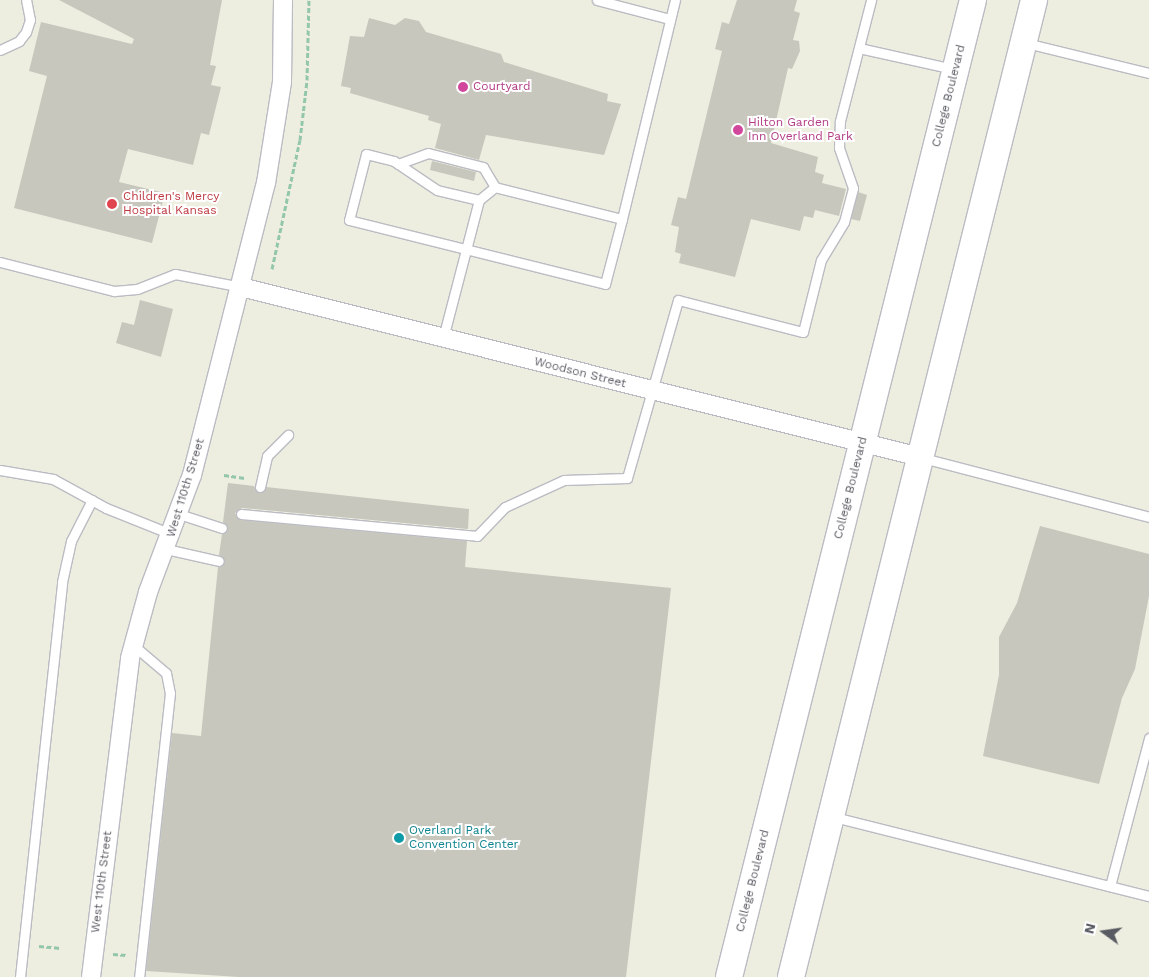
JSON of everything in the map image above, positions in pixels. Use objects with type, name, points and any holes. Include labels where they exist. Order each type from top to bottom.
[{"type":"main road","name":"College Boulevard","points":[[729,977],[973,0]]},
{"type":"main road","points":[[791,977],[1034,0]]},
{"type":"street","name":"West 110th Street","points":[[91,977],[133,645],[179,514],[241,287],[278,118],[282,0]]},
{"type":"street","name":"Woodson Street","points":[[241,287],[655,392],[863,440],[920,457]]},
{"type":"lane","points":[[0,50],[19,41],[26,32],[30,20],[26,0]]},
{"type":"lane","points":[[597,0],[670,18]]},
{"type":"lane","points":[[479,200],[422,184],[398,164],[366,154],[349,220],[605,284],[675,0]]},
{"type":"lane","points":[[241,514],[477,536],[504,507],[564,480],[627,478],[655,392],[678,300],[803,332],[821,260],[844,222],[853,188],[839,148],[840,121],[871,0]]},
{"type":"lane","points":[[1024,42],[1149,73]]},
{"type":"lane","points":[[859,48],[955,70]]},
{"type":"lane","points":[[398,164],[428,153],[483,168],[494,179],[495,187]]},
{"type":"lane","points":[[495,187],[622,219]]},
{"type":"lane","points":[[443,338],[479,200],[495,187]]},
{"type":"lane","points":[[0,262],[114,291],[137,289],[175,274],[241,287]]},
{"type":"lane","points":[[260,487],[267,456],[288,435]]},
{"type":"lane","points":[[920,457],[1149,517]]},
{"type":"lane","points":[[0,470],[36,473],[92,500],[169,542],[219,561]]},
{"type":"lane","points":[[20,977],[62,582],[71,541],[92,500]]},
{"type":"lane","points":[[179,514],[222,528]]},
{"type":"lane","points":[[133,645],[166,673],[170,693],[139,977]]},
{"type":"lane","points":[[1110,886],[1149,738]]},
{"type":"lane","points":[[831,816],[1149,896]]},
{"type":"path","points":[[272,269],[300,140],[307,80],[309,0]]},
{"type":"path","points":[[224,475],[245,477],[241,514]]},
{"type":"path","points":[[37,946],[61,948]]},
{"type":"path","points":[[112,954],[126,955]]},
{"type":"building","name":"Children's Mercy Hospital Kansas","points":[[59,0],[222,0],[210,65],[216,66],[211,85],[221,87],[209,135],[201,133],[193,165],[128,149],[119,182],[165,193],[152,243],[14,208],[47,76],[29,71],[41,22],[132,44],[134,39]]},
{"type":"building","name":"Hilton Garden Inn Overland Park","points":[[737,0],[797,0],[794,11],[800,13],[793,40],[799,41],[800,51],[792,69],[788,68],[771,143],[818,157],[815,172],[824,175],[822,183],[846,189],[839,216],[815,210],[813,218],[804,216],[800,231],[751,219],[735,277],[679,263],[681,254],[675,252],[679,227],[671,225],[678,197],[686,199],[722,51],[715,49],[722,22],[729,24]]},
{"type":"building","name":"Courtyard","points":[[369,18],[395,25],[405,18],[419,21],[426,32],[501,54],[504,62],[608,94],[607,101],[621,104],[604,155],[486,135],[479,160],[435,148],[441,124],[428,120],[429,116],[350,93],[351,88],[341,86],[350,36],[364,37]]},
{"type":"building","points":[[432,161],[476,172],[474,181],[430,170]]},
{"type":"building","points":[[858,192],[867,195],[860,221],[851,219]]},
{"type":"building","points":[[140,300],[173,309],[161,357],[116,343],[122,322],[134,325]]},
{"type":"building","name":"Overland Park Convention Center","points":[[228,483],[254,486],[259,493],[266,487],[469,509],[468,529],[242,508],[235,513],[240,520],[467,541],[465,567],[671,588],[626,977],[239,977],[146,971],[172,733],[201,736],[218,567],[225,562],[219,555],[222,534],[228,529],[223,522]]},
{"type":"building","points":[[1040,526],[1149,554],[1149,596],[1135,669],[1122,698],[1099,784],[983,756],[999,675],[999,637],[1017,603]]},
{"type":"place","name":"Courtyard","points":[[463,87]]},
{"type":"place","name":"Hilton Garden Inn Overland Park","points":[[738,130]]},
{"type":"place","name":"Children's Mercy Hospital Kansas","points":[[112,204]]},
{"type":"place","name":"Overland Park Convention Center","points":[[399,838]]}]
